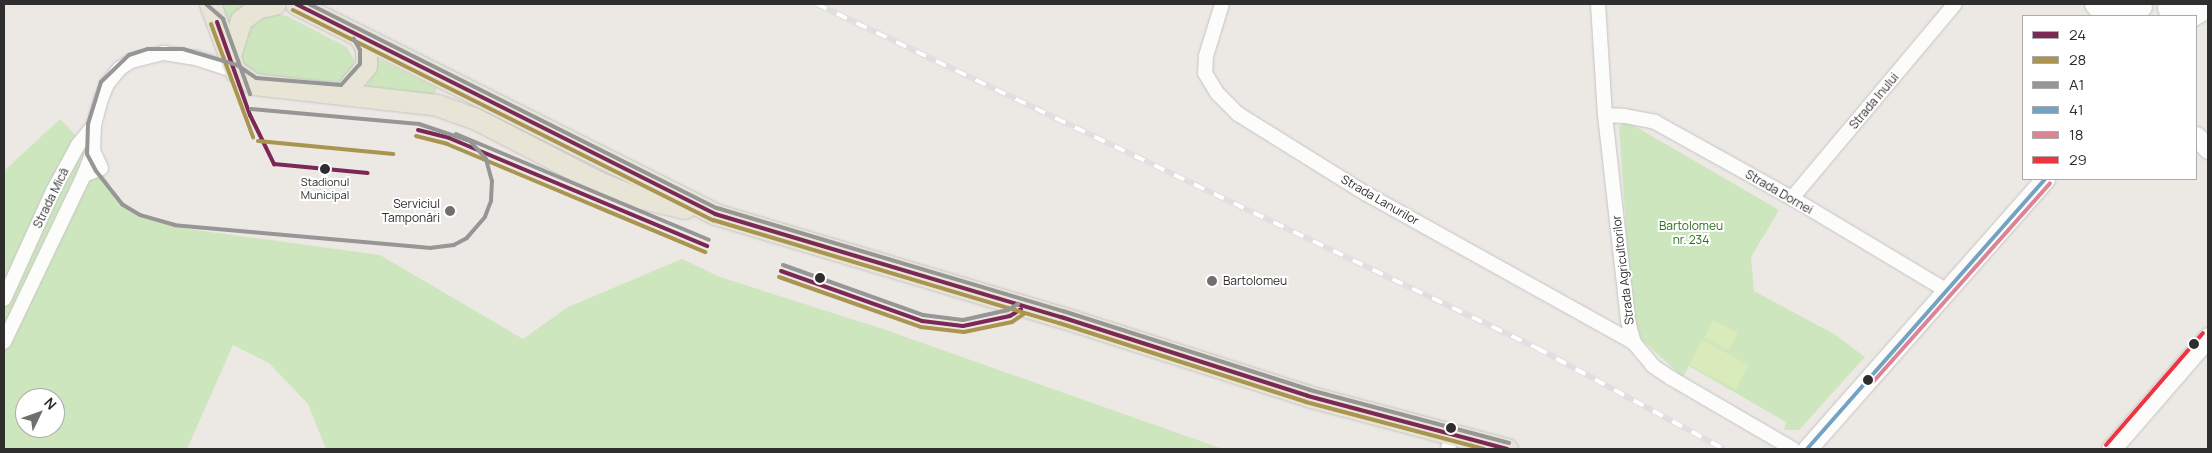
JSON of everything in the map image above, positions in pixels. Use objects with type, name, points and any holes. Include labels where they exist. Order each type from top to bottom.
[{"type":"main road","points":[[197,4],[214,13],[233,63],[254,84],[415,101],[458,111],[598,182],[634,196],[715,214],[1061,317],[1450,442],[1501,449]]},
{"type":"main road","points":[[233,63],[242,20],[259,7],[275,4]]},
{"type":"main road","points":[[296,4],[715,214]]},
{"type":"main road","points":[[2094,4],[2103,15]]},
{"type":"main road","points":[[2111,4],[2126,8],[2187,4]]},
{"type":"main road","points":[[2195,15],[2208,7]]},
{"type":"main road","points":[[344,92],[366,66],[366,48],[359,36]]},
{"type":"main road","points":[[2197,137],[2208,149]]},
{"type":"main road","points":[[1807,449],[2044,180]]},
{"type":"main road","points":[[2111,449],[2208,337]]},
{"type":"street","name":"Strada Lanurilor","points":[[1222,4],[1206,56],[1205,73],[1217,93],[1238,114],[1365,193],[1634,344]]},
{"type":"street","name":"Strada Agricultorilor","points":[[1598,4],[1605,115],[1628,321],[1634,344],[1653,366],[1671,378],[1793,449]]},
{"type":"street","name":"Strada Inului","points":[[1792,198],[1956,4]]},
{"type":"street","points":[[94,125],[107,84],[132,61],[164,53],[233,63]]},
{"type":"street","name":"Strada Dornei","points":[[1605,115],[1625,116],[1655,122],[1792,198],[1946,290]]},
{"type":"street","name":"Strada Mică","points":[[4,342],[84,175],[93,151],[94,125]]},
{"type":"street","name":"Strada Mică","points":[[4,299],[54,191],[78,145],[94,125]]},
{"type":"street","name":"Strada Mică","points":[[84,175],[101,168],[93,151]]},
{"type":"green space","points":[[218,4],[250,4],[230,31]]},
{"type":"green space","points":[[268,12],[287,16],[347,47],[354,60],[353,70],[339,84],[258,77],[244,65],[239,47],[242,32]]},
{"type":"green space","points":[[377,59],[437,88],[434,96],[365,89],[375,70]]},
{"type":"green space","points":[[60,119],[85,145],[123,207],[174,227],[380,255],[523,339],[568,307],[682,259],[720,277],[883,329],[1223,449],[326,449],[308,404],[269,363],[233,345],[187,449],[4,449],[4,171]]},
{"type":"green space","name":"Bartolomeu nr. 234","points":[[1626,121],[1779,210],[1751,257],[1754,291],[1834,334],[1865,357],[1799,430],[1784,430],[1786,422],[1689,366],[1683,377],[1641,339],[1635,320],[1619,126]]},
{"type":"green space","points":[[1713,320],[1738,333],[1729,351],[1704,338]]},
{"type":"green space","points":[[1702,340],[1749,365],[1736,390],[1689,365]]},
{"type":"railway","points":[[817,4],[1537,348],[1724,449]]},
{"type":"transit line","name":"A1","points":[[206,4],[223,19],[250,94]]},
{"type":"transit line","name":"24","points":[[296,4],[715,214],[1061,317],[1308,396],[1507,449]]},
{"type":"transit line","name":"A1","points":[[309,4],[717,208],[1063,311],[1310,390],[1509,443]]},
{"type":"transit line","name":"28","points":[[293,10],[713,220],[1059,323],[1306,402],[1484,449]]},
{"type":"transit line","name":"24","points":[[217,22],[250,115],[274,164]]},
{"type":"transit line","name":"28","points":[[211,24],[253,137]]},
{"type":"transit line","name":"A1","points":[[251,109],[419,124],[470,141],[486,159],[492,181],[491,201],[485,217],[467,238],[454,245],[431,248],[175,225],[140,215],[122,204],[96,171],[87,154],[88,124],[101,82],[129,55],[148,49],[183,49],[237,65],[256,78],[341,85],[360,64],[360,50],[354,39]]},
{"type":"transit line","name":"24","points":[[418,130],[449,138],[707,246]]},
{"type":"transit line","name":"A1","points":[[456,134],[709,240]]},
{"type":"transit line","name":"28","points":[[416,136],[447,144],[705,252]]},
{"type":"transit line","name":"28","points":[[258,141],[393,154]]},
{"type":"transit line","name":"24","points":[[274,164],[368,173]]},
{"type":"transit line","name":"41","points":[[1807,449],[2044,180]]},
{"type":"transit line","name":"18","points":[[1873,382],[2050,183]]},
{"type":"transit line","name":"A1","points":[[783,265],[923,315],[963,320],[1008,310],[1018,304]]},
{"type":"transit line","name":"24","points":[[781,271],[922,321],[963,326],[1010,316],[1021,309]]},
{"type":"transit line","name":"28","points":[[779,277],[921,327],[964,332],[1012,322],[1024,314]]},
{"type":"transit line","name":"29","points":[[2106,445],[2203,333]]},
{"type":"place","name":"Stadionul Municipal","points":[[325,169]]},
{"type":"place","name":"Serviciul Tamponări","points":[[450,211]]},
{"type":"place","name":"Bartolomeu","points":[[1212,281]]}]
